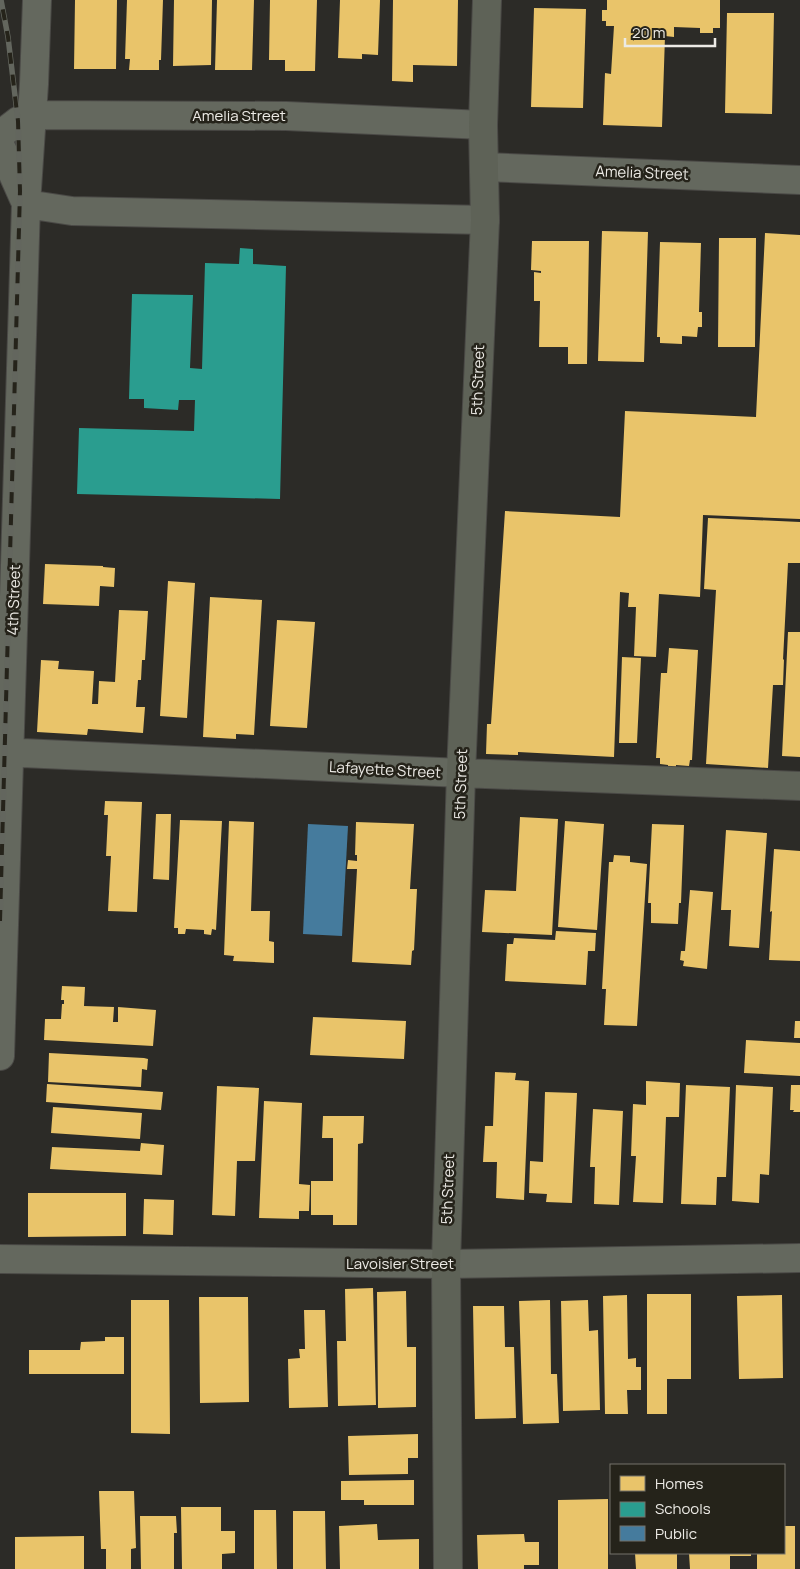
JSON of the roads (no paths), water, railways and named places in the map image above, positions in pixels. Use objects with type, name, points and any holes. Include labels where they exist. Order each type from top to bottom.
[{"type":"main road","name":"5th Street","points":[[448,1569],[446,1264],[461,774],[485,220],[483,125],[487,0]]},
{"type":"main road","name":"Lafayette Street","points":[[461,774],[800,786]]},
{"type":"street","name":"4th Street","points":[[0,1056],[5,752],[26,204],[34,84],[36,0]]},
{"type":"street","name":"Amelia Street","points":[[31,115],[286,116],[483,125]]},
{"type":"street","points":[[0,135],[18,121],[31,115]]},
{"type":"street","points":[[0,146],[26,204],[72,211],[485,220]]},
{"type":"street","name":"Amelia Street","points":[[484,167],[800,180]]},
{"type":"street","name":"Lafayette Street","points":[[5,752],[461,774]]},
{"type":"street","name":"Lavoisier Street","points":[[0,1259],[446,1264],[800,1258]]},
{"type":"railway","points":[[0,921],[20,191],[18,121],[8,37],[1,0]]}]
